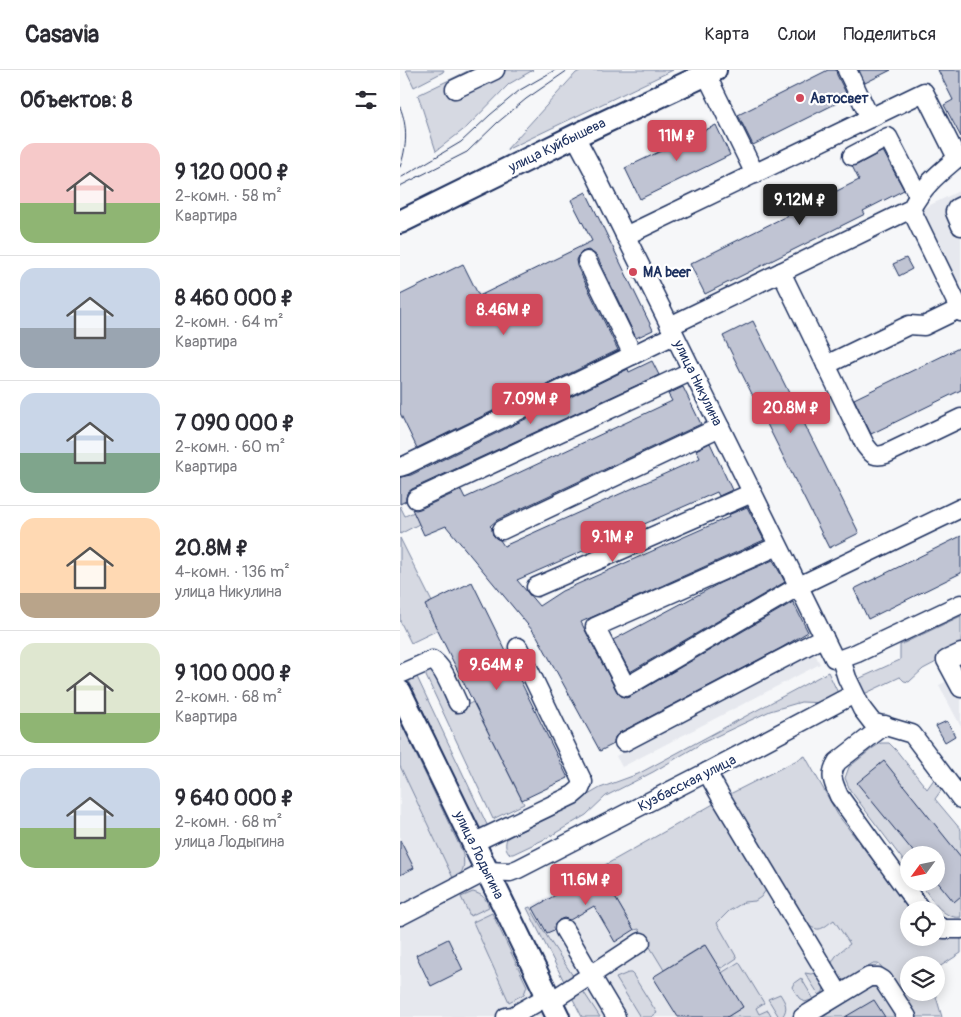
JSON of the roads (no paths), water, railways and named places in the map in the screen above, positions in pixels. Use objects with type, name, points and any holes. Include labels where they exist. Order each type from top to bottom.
[{"type":"main road","name":"улица Куйбышева","points":[[400,222],[711,72]]},
{"type":"main road","name":"улица Лодыгина","points":[[400,692],[552,1005]]},
{"type":"street","points":[[455,89],[495,70]]},
{"type":"street","points":[[847,70],[870,118]]},
{"type":"street","points":[[711,72],[755,174]]},
{"type":"street","points":[[400,467],[633,355],[672,331],[915,202],[932,179],[959,158],[924,92],[625,236]]},
{"type":"street","name":"улица Никулина","points":[[575,136],[798,586],[824,637],[838,659],[862,709],[872,722],[912,734],[961,799]]},
{"type":"street","points":[[826,365],[909,325],[924,326],[960,311],[888,137],[852,156]]},
{"type":"street","points":[[961,206],[955,212],[961,226]]},
{"type":"street","points":[[587,261],[633,355]]},
{"type":"street","points":[[781,272],[865,445],[873,455],[880,456],[886,454],[961,418]]},
{"type":"street","points":[[416,499],[692,371]]},
{"type":"street","points":[[502,530],[720,428]]},
{"type":"street","points":[[536,587],[752,493]]},
{"type":"street","points":[[778,546],[595,627],[626,686],[798,586],[961,508]]},
{"type":"street","points":[[838,659],[857,653],[961,604]]},
{"type":"street","points":[[624,742],[824,637]]},
{"type":"street","points":[[473,843],[573,795],[580,789],[583,782],[518,647]]},
{"type":"street","points":[[961,653],[946,660],[961,688]]},
{"type":"street","points":[[400,674],[432,660],[441,668],[458,703]]},
{"type":"street","name":"Кузбасская улица","points":[[487,871],[510,872],[518,869],[854,694]]},
{"type":"street","points":[[885,725],[837,762],[833,770],[834,784],[839,796],[915,901]]},
{"type":"street","points":[[707,772],[840,994]]},
{"type":"street","points":[[400,916],[487,871]]},
{"type":"street","points":[[945,928],[961,929]]},
{"type":"street","points":[[564,929],[616,1017]]},
{"type":"street","points":[[506,1017],[513,1017],[552,1005],[591,975],[641,942]]},
{"type":"street","points":[[803,1017],[869,977],[878,977],[884,980],[907,1017]]},
{"type":"tram line","points":[[402,177],[461,142],[520,90],[555,70]]},
{"type":"tram line","points":[[400,186],[467,152],[497,123],[526,99],[568,70]]},
{"type":"tram line","points":[[400,107],[403,114],[406,137],[400,167]]},
{"type":"place","name":"Автосвет","points":[[800,98]]},
{"type":"place","name":"MA beer","points":[[633,272]]}]
